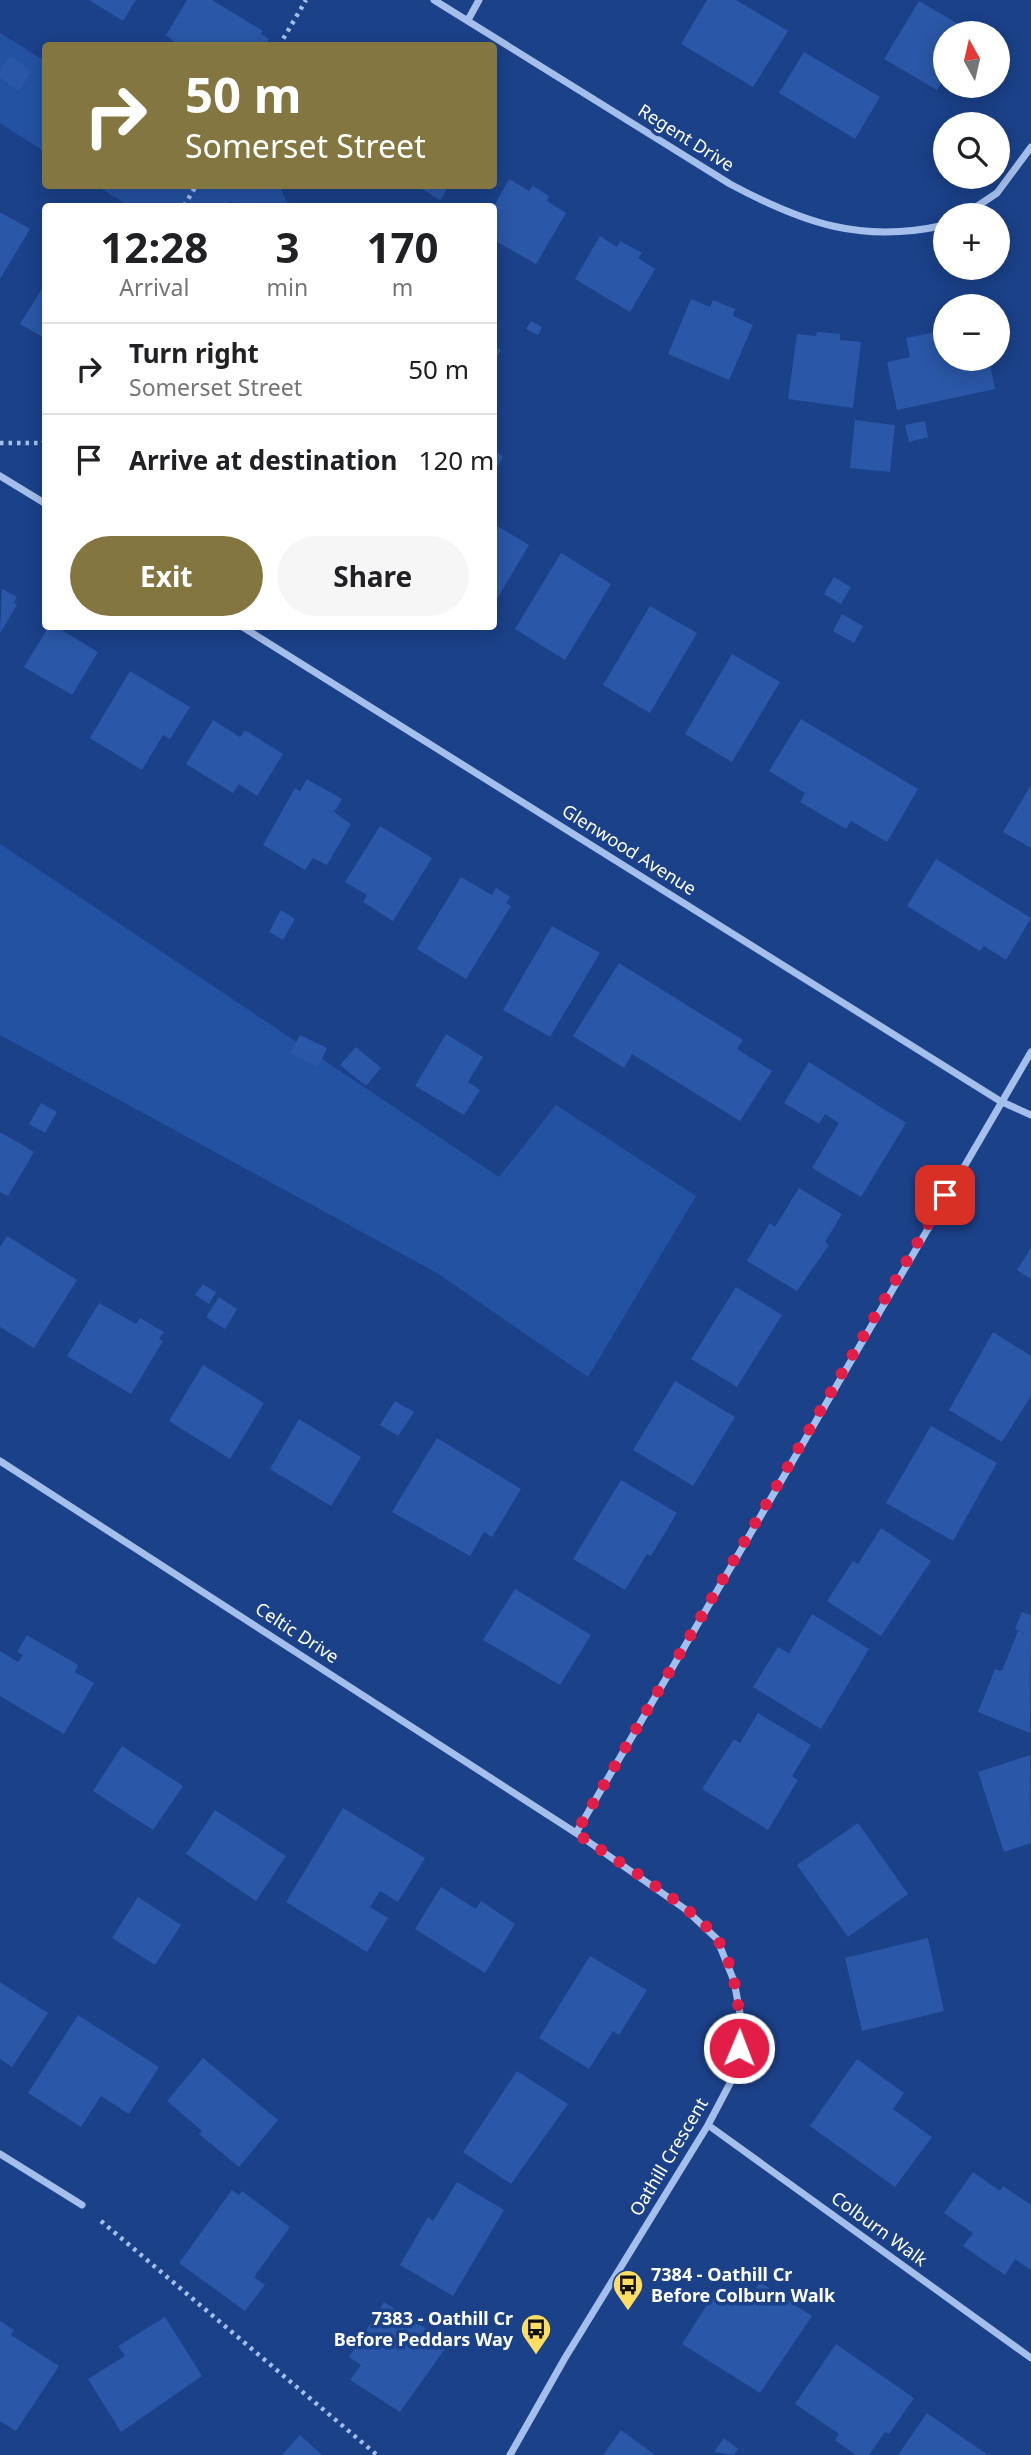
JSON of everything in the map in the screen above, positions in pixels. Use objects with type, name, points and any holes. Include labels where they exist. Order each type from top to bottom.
[{"type":"street","name":"Regent Drive","points":[[434,0],[730,184],[778,210],[820,224],[862,233],[909,234],[933,228]]},
{"type":"street","points":[[468,20],[479,0]]},
{"type":"street","points":[[982,203],[997,193],[1031,147]]},
{"type":"street","points":[[0,476],[42,502]]},
{"type":"street","name":"Glenwood Avenue","points":[[247,630],[1000,1101],[1031,1115]]},
{"type":"street","points":[[576,1833],[1000,1101],[1031,1052]]},
{"type":"street","name":"Celtic Drive","points":[[0,1461],[576,1833]]},
{"type":"street","name":"Oathill Crescent","points":[[510,2455],[565,2358],[708,2125],[736,2072],[741,2024],[734,1981],[717,1939],[685,1909],[576,1833]]},
{"type":"street","name":"Colburn Walk","points":[[708,2125],[1031,2358]]},
{"type":"street","points":[[0,2154],[82,2205]]},
{"type":"path","points":[[281,42],[306,0]]},
{"type":"path","points":[[0,443],[42,443]]},
{"type":"path","points":[[82,2205],[377,2455]]},
{"type":"shaded area","points":[[0,33],[42,59],[42,150],[0,123]]},
{"type":"shaded area","points":[[102,189],[281,189],[287,203],[228,202],[124,203]]},
{"type":"shaded area","points":[[0,844],[499,1177],[556,1105],[696,1196],[588,1377],[437,1273],[0,1035]]},
{"type":"building","points":[[89,0],[136,0],[123,21]]},
{"type":"building","points":[[187,0],[212,0],[263,31],[261,34],[269,39],[267,42],[174,42],[166,35]]},
{"type":"building","points":[[707,0],[736,0],[788,31],[753,87],[681,44]]},
{"type":"building","points":[[919,1],[953,21],[933,21],[933,88],[884,59]]},
{"type":"building","points":[[804,52],[880,97],[855,139],[779,93]]},
{"type":"building","points":[[10,56],[32,71],[19,91],[0,78],[0,70]]},
{"type":"building","points":[[509,179],[529,191],[533,186],[549,196],[547,201],[566,213],[536,264],[497,242],[496,203]]},
{"type":"building","points":[[422,189],[447,189],[440,200]]},
{"type":"building","points":[[0,212],[30,229],[0,279]]},
{"type":"building","points":[[600,236],[617,247],[620,241],[642,253],[638,258],[655,269],[630,312],[575,279]]},
{"type":"building","points":[[42,288],[42,337],[20,324]]},
{"type":"building","points":[[691,299],[710,307],[713,300],[735,309],[733,316],[753,325],[729,380],[668,354]]},
{"type":"building","points":[[531,321],[542,327],[538,335],[526,329]]},
{"type":"building","points":[[817,332],[840,334],[840,340],[861,342],[853,408],[788,399],[797,334],[816,336]]},
{"type":"building","points":[[933,332],[933,371],[991,371],[995,389],[897,410],[887,362],[910,357],[906,338]]},
{"type":"building","points":[[855,420],[895,425],[890,472],[850,468]]},
{"type":"building","points":[[925,421],[928,437],[909,442],[905,425]]},
{"type":"building","points":[[497,452],[503,457],[497,467]]},
{"type":"building","points":[[497,526],[529,545],[497,599]]},
{"type":"building","points":[[561,553],[611,584],[565,660],[515,629]]},
{"type":"building","points":[[834,577],[851,587],[841,604],[824,594]]},
{"type":"building","points":[[2,589],[17,597],[14,602],[17,605],[0,633]]},
{"type":"building","points":[[650,606],[697,633],[650,713],[603,685]]},
{"type":"building","points":[[842,614],[863,626],[854,643],[833,631]]},
{"type":"building","points":[[47,630],[62,630],[98,652],[72,695],[24,667]]},
{"type":"building","points":[[732,654],[780,682],[732,762],[685,734]]},
{"type":"building","points":[[130,671],[190,707],[170,739],[163,735],[142,770],[90,738]]},
{"type":"building","points":[[801,719],[918,789],[887,842],[851,821],[846,829],[800,802],[805,793],[769,771]]},
{"type":"building","points":[[213,720],[240,737],[245,730],[283,754],[257,796],[239,784],[233,793],[186,764]]},
{"type":"building","points":[[307,779],[342,799],[334,812],[351,824],[327,865],[313,858],[305,870],[263,845],[295,788],[300,791]]},
{"type":"building","points":[[1031,785],[1031,848],[1003,832]]},
{"type":"building","points":[[380,826],[432,858],[393,921],[363,902],[367,895],[345,882]]},
{"type":"building","points":[[936,859],[1031,918],[1006,960],[984,946],[980,951],[907,906]]},
{"type":"building","points":[[461,877],[492,895],[496,888],[510,897],[506,903],[511,906],[466,979],[417,949]]},
{"type":"building","points":[[281,910],[295,919],[283,940],[269,932]]},
{"type":"building","points":[[552,926],[600,953],[550,1037],[503,1010]]},
{"type":"building","points":[[619,963],[743,1040],[737,1049],[772,1071],[740,1121],[632,1054],[624,1068],[573,1036]]},
{"type":"building","points":[[446,1034],[483,1057],[468,1082],[480,1090],[464,1115],[415,1086]]},
{"type":"building","points":[[300,1035],[327,1048],[318,1067],[290,1053]]},
{"type":"building","points":[[356,1047],[381,1068],[366,1086],[340,1065]]},
{"type":"building","points":[[809,1062],[906,1123],[861,1197],[812,1168],[839,1123],[825,1114],[819,1124],[784,1103]]},
{"type":"building","points":[[41,1103],[57,1112],[45,1133],[29,1124]]},
{"type":"building","points":[[0,1132],[34,1152],[8,1196],[0,1192]]},
{"type":"building","points":[[799,1188],[842,1214],[825,1242],[829,1245],[797,1291],[747,1261],[770,1223],[775,1227]]},
{"type":"building","points":[[7,1236],[77,1280],[34,1348],[0,1327],[0,1247]]},
{"type":"building","points":[[1031,1248],[1031,1279],[1017,1270]]},
{"type":"building","points":[[203,1284],[216,1292],[209,1304],[195,1295]]},
{"type":"building","points":[[736,1287],[782,1315],[737,1387],[691,1359]]},
{"type":"building","points":[[219,1297],[237,1309],[225,1329],[206,1317]]},
{"type":"building","points":[[99,1303],[136,1324],[140,1318],[164,1332],[159,1339],[163,1341],[131,1394],[67,1356]]},
{"type":"building","points":[[993,1332],[1031,1356],[1031,1396],[1002,1442],[949,1410]]},
{"type":"building","points":[[203,1365],[264,1403],[230,1459],[169,1421]]},
{"type":"building","points":[[675,1381],[735,1417],[693,1486],[633,1450]]},
{"type":"building","points":[[395,1401],[414,1412],[398,1436],[380,1425]]},
{"type":"building","points":[[299,1419],[361,1457],[331,1506],[270,1469]]},
{"type":"building","points":[[931,1426],[997,1463],[953,1541],[886,1503]]},
{"type":"building","points":[[437,1438],[521,1489],[492,1537],[484,1532],[470,1556],[392,1512]]},
{"type":"building","points":[[621,1480],[677,1513],[651,1556],[647,1554],[625,1590],[573,1559]]},
{"type":"building","points":[[881,1528],[931,1561],[881,1636],[827,1601],[853,1561],[858,1564]]},
{"type":"building","points":[[515,1589],[591,1635],[560,1685],[483,1640]]},
{"type":"building","points":[[1022,1612],[1031,1615],[1030,1733],[978,1712],[995,1669],[1002,1671],[1018,1631],[1027,1635],[1015,1629]]},
{"type":"building","points":[[812,1614],[869,1649],[821,1729],[753,1687],[778,1647],[789,1653]]},
{"type":"building","points":[[27,1635],[78,1665],[75,1672],[94,1683],[64,1734],[0,1696],[0,1651],[18,1662],[23,1655],[17,1652]]},
{"type":"building","points":[[758,1713],[811,1745],[792,1776],[798,1780],[768,1830],[702,1789],[734,1739],[740,1743]]},
{"type":"building","points":[[122,1746],[183,1786],[153,1830],[93,1791]]},
{"type":"building","points":[[1030,1755],[1031,1843],[1004,1852],[978,1772]]},
{"type":"building","points":[[343,1808],[425,1858],[398,1902],[380,1891],[370,1907],[388,1918],[367,1952],[286,1902]]},
{"type":"building","points":[[215,1810],[286,1856],[256,1901],[186,1854]]},
{"type":"building","points":[[858,1823],[908,1894],[848,1937],[797,1865]]},
{"type":"building","points":[[441,1887],[476,1909],[481,1901],[515,1924],[485,1973],[415,1929]]},
{"type":"building","points":[[138,1897],[181,1925],[155,1965],[112,1938]]},
{"type":"building","points":[[928,1938],[944,2011],[862,2031],[845,1958]]},
{"type":"building","points":[[590,1956],[647,1990],[619,2035],[613,2031],[589,2069],[539,2038]]},
{"type":"building","points":[[0,1982],[48,2013],[12,2067],[0,2059]]},
{"type":"building","points":[[78,2015],[159,2067],[129,2114],[101,2096],[81,2127],[28,2093]]},
{"type":"building","points":[[203,2058],[278,2120],[239,2167],[199,2134],[202,2131],[167,2101]]},
{"type":"building","points":[[857,2059],[904,2093],[893,2109],[932,2137],[895,2187],[810,2126]]},
{"type":"building","points":[[517,2071],[568,2104],[511,2184],[463,2152]]},
{"type":"building","points":[[973,2172],[1000,2191],[1003,2186],[1031,2205],[1031,2270],[1015,2259],[1005,2275],[963,2246],[973,2233],[944,2213]]},
{"type":"building","points":[[457,2182],[504,2210],[453,2296],[400,2265],[428,2217],[433,2221]]},
{"type":"building","points":[[232,2190],[239,2195],[242,2191],[290,2227],[254,2277],[265,2285],[245,2311],[179,2263]]},
{"type":"building","points":[[760,2282],[812,2316],[760,2393],[682,2344],[719,2286],[746,2303]]},
{"type":"building","points":[[384,2302],[449,2343],[400,2412],[350,2380],[361,2365],[349,2357]]},
{"type":"building","points":[[165,2317],[202,2376],[121,2432],[88,2379],[125,2356],[118,2346]]},
{"type":"building","points":[[0,2321],[14,2330],[11,2335],[59,2366],[16,2431],[0,2421]]},
{"type":"building","points":[[836,2344],[914,2398],[889,2434],[885,2432],[869,2455],[856,2455],[835,2440],[839,2434],[795,2404]]},
{"type":"building","points":[[927,2413],[988,2455],[898,2455]]},
{"type":"building","points":[[621,2430],[655,2455],[603,2455]]},
{"type":"building","points":[[300,2435],[322,2455],[282,2455]]},
{"type":"building","points":[[724,2438],[738,2449],[734,2455],[714,2452]]},
{"type":"place","name":"7384 - Oathill Cr Before Colburn Walk","points":[[628,2312]]},
{"type":"place","name":"7383 - Oathill Cr Before Peddars Way","points":[[536,2356]]},
{"type":"route","points":[[739,2048],[741,2024],[734,1981],[717,1939],[685,1909],[576,1833],[945,1195]]}]
